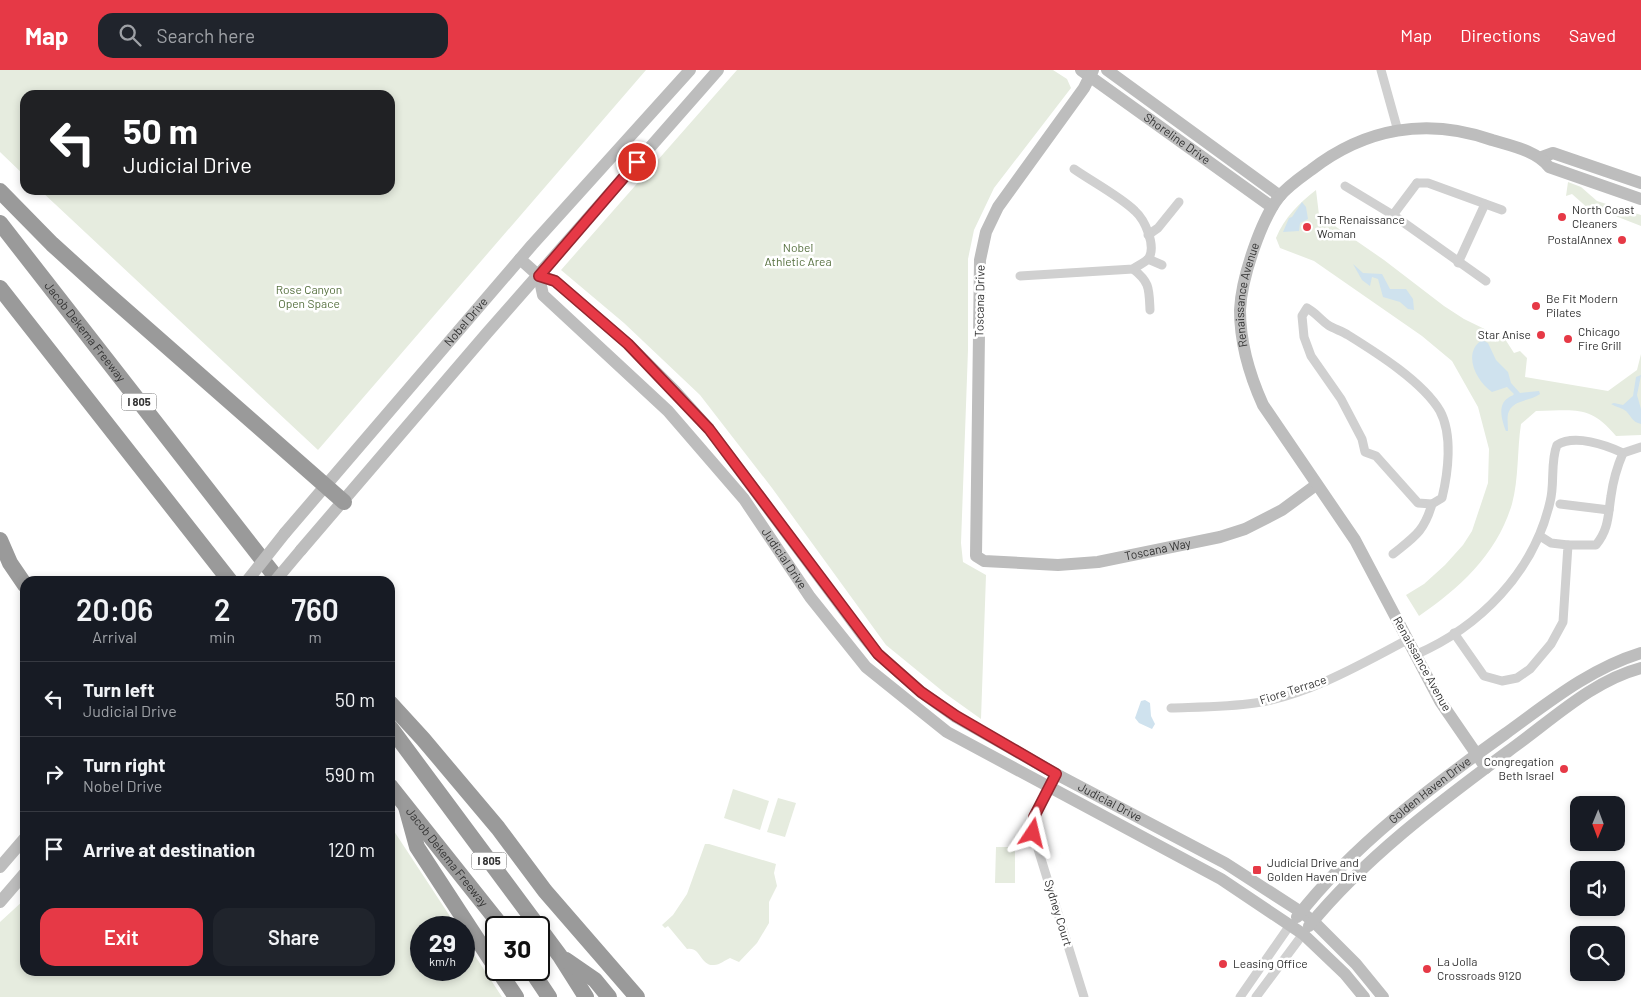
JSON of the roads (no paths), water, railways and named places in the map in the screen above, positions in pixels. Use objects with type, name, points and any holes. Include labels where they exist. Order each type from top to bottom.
[{"type":"highway","points":[[0,191],[105,292],[344,502]]},
{"type":"highway","name":"Jacob Dekema Freeway","points":[[0,224],[274,576]]},
{"type":"highway","points":[[0,288],[226,576]]},
{"type":"highway","points":[[0,540],[10,563],[20,578]]},
{"type":"highway","points":[[395,709],[430,747],[498,828],[545,891],[636,997]]},
{"type":"highway","name":"I 805","points":[[395,734],[560,956],[586,997]]},
{"type":"highway","name":"Jacob Dekema Freeway","points":[[395,793],[493,916]]},
{"type":"highway","points":[[406,807],[417,848],[485,951]]},
{"type":"highway","points":[[560,956],[596,980],[609,997]]},
{"type":"highway","points":[[505,981],[516,997]]},
{"type":"highway","points":[[538,981],[549,997]]},
{"type":"street","name":"Nobel Drive","points":[[251,576],[285,533],[520,259],[690,70]]},
{"type":"street","name":"Nobel Drive","points":[[279,576],[718,70]]},
{"type":"street","name":"Shoreline Drive","points":[[1107,70],[1280,196]]},
{"type":"street","points":[[1380,70],[1398,131]]},
{"type":"street","name":"Shoreline Drive","points":[[1088,72],[1272,207]]},
{"type":"street","name":"Toscana Drive","points":[[984,561],[976,556],[974,550],[980,260],[986,232],[998,207],[1084,88],[1088,72]]},
{"type":"street","name":"Renaissance Avenue","points":[[1486,768],[1440,701],[1355,540],[1263,405],[1252,381],[1243,346],[1240,309],[1244,280],[1257,240],[1272,207],[1280,196],[1302,176],[1342,148],[1372,136],[1429,128],[1454,129],[1480,135],[1542,158],[1549,167],[1641,199]]},
{"type":"street","name":"Renaissance Avenue","points":[[1542,158],[1553,153],[1641,183]]},
{"type":"street","points":[[1020,276],[1133,269],[1148,259],[1151,252],[1148,235],[1136,211],[1074,169]]},
{"type":"street","points":[[1392,215],[1416,181],[1428,183],[1502,210]]},
{"type":"street","points":[[1345,186],[1392,215],[1486,281]]},
{"type":"street","points":[[1148,235],[1158,228],[1179,202]]},
{"type":"street","points":[[1458,263],[1485,204]]},
{"type":"street","name":"Judicial Drive","points":[[520,259],[539,276],[555,281],[628,344],[704,423],[878,654],[921,692],[956,716],[1056,774],[1225,863],[1301,912],[1313,921],[1356,964],[1383,997]]},
{"type":"street","points":[[1148,259],[1162,265]]},
{"type":"street","points":[[1133,269],[1143,276],[1149,286],[1150,310]]},
{"type":"street","name":"Judicial Drive","points":[[539,276],[543,295],[668,411],[744,499],[810,598],[866,667],[947,732],[1200,865],[1303,934],[1345,974],[1364,997]]},
{"type":"street","points":[[1394,554],[1412,541],[1428,520],[1432,504],[1442,498],[1446,483],[1447,444],[1440,412],[1410,378],[1348,335],[1328,325],[1317,313],[1307,308],[1302,316],[1304,337],[1311,356],[1341,399],[1362,439],[1365,452],[1376,456],[1418,503],[1432,504]]},
{"type":"street","points":[[1415,655],[1454,633],[1476,617],[1504,592],[1523,566],[1540,536],[1551,501],[1557,445],[1564,441],[1606,445],[1623,453],[1641,447]]},
{"type":"street","points":[[1540,536],[1551,543],[1596,545],[1608,525],[1617,469],[1623,453]]},
{"type":"street","name":"Toscana Way","points":[[984,561],[1058,565],[1098,562],[1220,537],[1245,529],[1282,510],[1316,485]]},
{"type":"street","points":[[1560,504],[1609,510]]},
{"type":"street","points":[[1454,633],[1484,676],[1502,681],[1517,678],[1530,669],[1551,644],[1562,622],[1568,545]]},
{"type":"street","name":"Fiore Terrace","points":[[1171,708],[1256,703],[1283,696],[1329,679],[1407,640]]},
{"type":"street","name":"Golden Haven Drive","points":[[1290,925],[1380,830],[1476,755],[1587,675],[1641,653]]},
{"type":"street","name":"Golden Haven Drive","points":[[1303,934],[1313,921],[1391,842],[1486,768],[1598,687],[1641,668]]},
{"type":"street","name":"Sydney Court","points":[[1056,774],[1034,817],[1033,833],[1084,997]]},
{"type":"street","points":[[0,867],[20,844]]},
{"type":"street","points":[[0,902],[20,880]]},
{"type":"street","points":[[1240,997],[1290,925]]},
{"type":"street","points":[[1256,997],[1303,934]]},
{"type":"water","points":[[1302,202],[1306,207],[1308,219],[1300,223],[1299,231],[1283,232],[1289,218],[1292,217]]},
{"type":"water","points":[[1353,264],[1363,273],[1382,274],[1390,289],[1406,289],[1413,299],[1414,310],[1408,309],[1400,302],[1383,297],[1378,279],[1372,277],[1370,286],[1362,280]]},
{"type":"water","points":[[1482,340],[1488,343],[1496,360],[1508,372],[1511,383],[1520,393],[1539,391],[1540,394],[1517,403],[1510,409],[1508,431],[1506,431],[1503,423],[1501,409],[1505,401],[1514,394],[1507,387],[1492,392],[1481,381],[1472,359],[1476,346]]},
{"type":"water","points":[[1641,375],[1637,395],[1641,409],[1641,424],[1634,421],[1626,411],[1611,404],[1623,405],[1633,396],[1636,377]]},
{"type":"water","points":[[1145,700],[1150,703],[1151,716],[1155,724],[1152,729],[1139,723],[1135,718],[1141,701]]},
{"type":"place","name":"North Coast Cleaners","points":[[1562,217]]},
{"type":"place","name":"The Renaissance Woman","points":[[1307,227]]},
{"type":"place","name":"PostalAnnex","points":[[1622,240]]},
{"type":"place","name":"Be Fit Modern Pilates","points":[[1536,306]]},
{"type":"place","name":"Star Anise","points":[[1541,335]]},
{"type":"place","name":"Chicago Fire Grill","points":[[1568,339]]},
{"type":"place","name":"Congregation Beth Israel","points":[[1564,769]]},
{"type":"place","name":"Judicial Drive and Golden Haven Drive","points":[[1257,870]]},
{"type":"place","name":"Leasing Office","points":[[1223,964]]},
{"type":"place","name":"La Jolla Crossroads 9120","points":[[1427,969]]},
{"type":"park label","name":"Nobel Athletic Area","points":[[798,255]]},
{"type":"park label","name":"Rose Canyon Open Space","points":[[309,297]]}]
